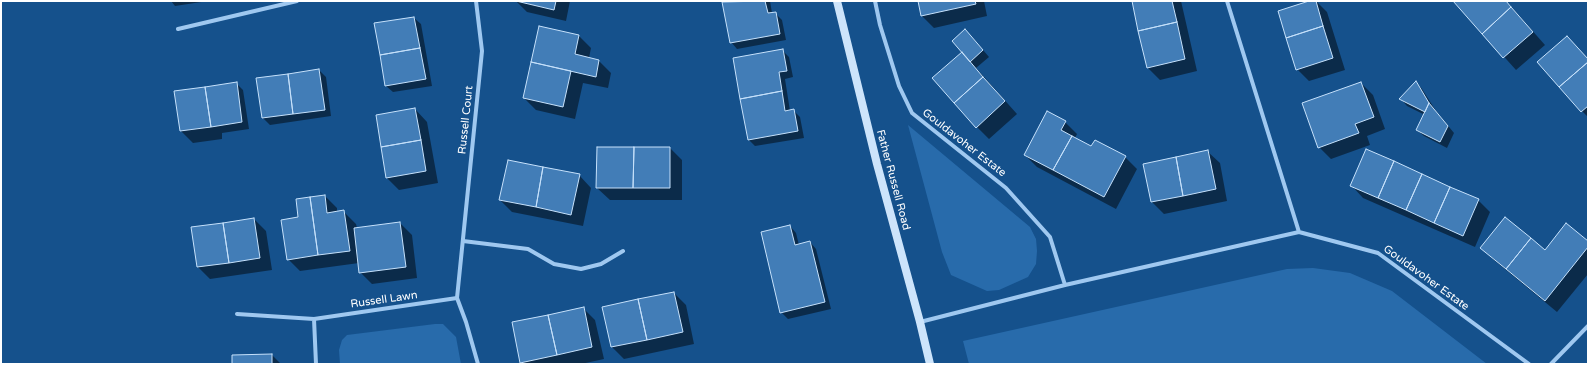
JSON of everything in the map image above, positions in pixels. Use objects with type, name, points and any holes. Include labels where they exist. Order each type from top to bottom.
[{"type":"street","points":[[178,30],[297,1]]},
{"type":"street","name":"Russell Court","points":[[476,1],[482,51],[457,298],[466,322],[478,364]]},
{"type":"street","name":"Father Russell Road","points":[[837,1],[876,164],[920,322],[930,364]]},
{"type":"street","name":"Gouldavoher Estate","points":[[875,1],[880,25],[899,86],[912,113],[1006,188],[1050,236],[1065,285]]},
{"type":"street","points":[[1227,1],[1299,232]]},
{"type":"street","name":"Gouldavoher Estate","points":[[920,322],[1065,285],[1299,232],[1378,253],[1529,364]]},
{"type":"street","points":[[463,241],[528,249],[554,264],[581,269],[601,264],[623,251]]},
{"type":"street","name":"Russell Lawn","points":[[237,314],[314,319],[457,298]]},
{"type":"street","points":[[314,319],[316,364]]},
{"type":"street","points":[[1550,364],[1588,326]]},
{"type":"shaded area","points":[[908,125],[1030,227],[1036,239],[1037,251],[1036,264],[1028,277],[999,290],[987,291],[951,275],[942,252]]},
{"type":"shaded area","points":[[1313,268],[1350,273],[1392,291],[1487,364],[969,364],[963,341],[1287,269]]},
{"type":"shaded area","points":[[443,324],[456,337],[461,364],[340,364],[339,350],[342,340],[347,335]]},
{"type":"building","points":[[516,1],[556,1],[554,10]]},
{"type":"building","points":[[765,1],[768,13],[776,12],[780,34],[730,43],[722,2]]},
{"type":"building","points":[[918,1],[975,1],[976,4],[921,16]]},
{"type":"building","points":[[1132,1],[1172,1],[1177,22],[1138,31]]},
{"type":"building","points":[[1309,1],[1316,1],[1323,26],[1286,38],[1278,11]]},
{"type":"building","points":[[1453,1],[1506,1],[1511,7],[1482,34]]},
{"type":"building","points":[[1511,7],[1533,32],[1503,58],[1482,34]]},
{"type":"building","points":[[414,17],[420,48],[380,55],[374,23]]},
{"type":"building","points":[[1177,22],[1185,59],[1147,68],[1138,31]]},
{"type":"building","points":[[539,26],[579,35],[575,54],[599,60],[596,77],[531,62]]},
{"type":"building","points":[[1323,26],[1333,58],[1296,70],[1286,38]]},
{"type":"building","points":[[965,29],[983,50],[970,62],[952,41]]},
{"type":"building","points":[[1567,36],[1588,59],[1588,62],[1559,87],[1537,62]]},
{"type":"building","points":[[420,48],[426,79],[385,86],[380,55]]},
{"type":"building","points":[[783,49],[787,71],[779,72],[782,91],[740,99],[733,58]]},
{"type":"building","points":[[962,52],[983,77],[954,103],[932,78]]},
{"type":"building","points":[[531,62],[571,71],[563,107],[523,98]]},
{"type":"building","points":[[1588,62],[1588,106],[1581,112],[1559,87]]},
{"type":"building","points":[[319,69],[325,110],[293,114],[288,74]]},
{"type":"building","points":[[288,74],[293,114],[262,118],[256,78]]},
{"type":"building","points":[[983,77],[1005,101],[976,128],[954,103]]},
{"type":"building","points":[[1416,81],[1429,103],[1425,112],[1399,99]]},
{"type":"building","points":[[237,82],[242,122],[211,127],[205,87]]},
{"type":"building","points":[[1361,82],[1374,117],[1355,124],[1359,133],[1318,148],[1302,103]]},
{"type":"building","points":[[205,87],[211,127],[180,131],[174,91]]},
{"type":"building","points":[[782,91],[785,111],[794,109],[798,131],[748,140],[740,99]]},
{"type":"building","points":[[1429,103],[1448,126],[1440,142],[1416,130]]},
{"type":"building","points":[[415,108],[421,140],[381,147],[376,115]]},
{"type":"building","points":[[1047,111],[1066,121],[1061,130],[1072,136],[1053,170],[1024,155]]},
{"type":"building","points":[[1072,136],[1091,146],[1095,140],[1126,156],[1104,197],[1053,170]]},
{"type":"building","points":[[421,140],[426,171],[386,178],[381,147]]},
{"type":"building","points":[[597,147],[634,147],[633,188],[596,188]]},
{"type":"building","points":[[634,147],[670,147],[670,188],[633,188]]},
{"type":"building","points":[[1366,149],[1394,161],[1378,198],[1350,186]]},
{"type":"building","points":[[1208,150],[1216,189],[1183,196],[1176,157]]},
{"type":"building","points":[[1176,157],[1183,196],[1151,202],[1143,164]]},
{"type":"building","points":[[508,160],[543,167],[536,207],[499,200]]},
{"type":"building","points":[[1394,161],[1422,174],[1406,210],[1378,198]]},
{"type":"building","points":[[543,167],[580,174],[571,215],[536,207]]},
{"type":"building","points":[[1422,174],[1450,187],[1434,223],[1406,210]]},
{"type":"building","points":[[1450,187],[1479,199],[1463,236],[1434,223]]},
{"type":"building","points":[[325,195],[327,213],[344,210],[350,251],[318,255],[310,197]]},
{"type":"building","points":[[310,197],[318,255],[287,260],[281,220],[298,217],[296,199]]},
{"type":"building","points":[[1505,217],[1531,238],[1506,269],[1480,248]]},
{"type":"building","points":[[254,218],[260,258],[229,263],[223,223]]},
{"type":"building","points":[[400,222],[406,267],[359,273],[354,228]]},
{"type":"building","points":[[223,223],[229,263],[197,267],[191,227]]},
{"type":"building","points":[[1566,223],[1588,241],[1588,247],[1545,301],[1506,269],[1531,238],[1545,250]]},
{"type":"building","points":[[790,225],[795,245],[810,241],[825,302],[780,313],[761,232]]},
{"type":"building","points":[[674,292],[683,332],[647,340],[638,299]]},
{"type":"building","points":[[638,299],[647,340],[611,347],[602,307]]},
{"type":"building","points":[[584,307],[592,347],[557,355],[548,315]]},
{"type":"building","points":[[548,315],[557,355],[520,363],[512,322]]},
{"type":"building","points":[[272,354],[272,364],[232,364],[232,355]]}]
